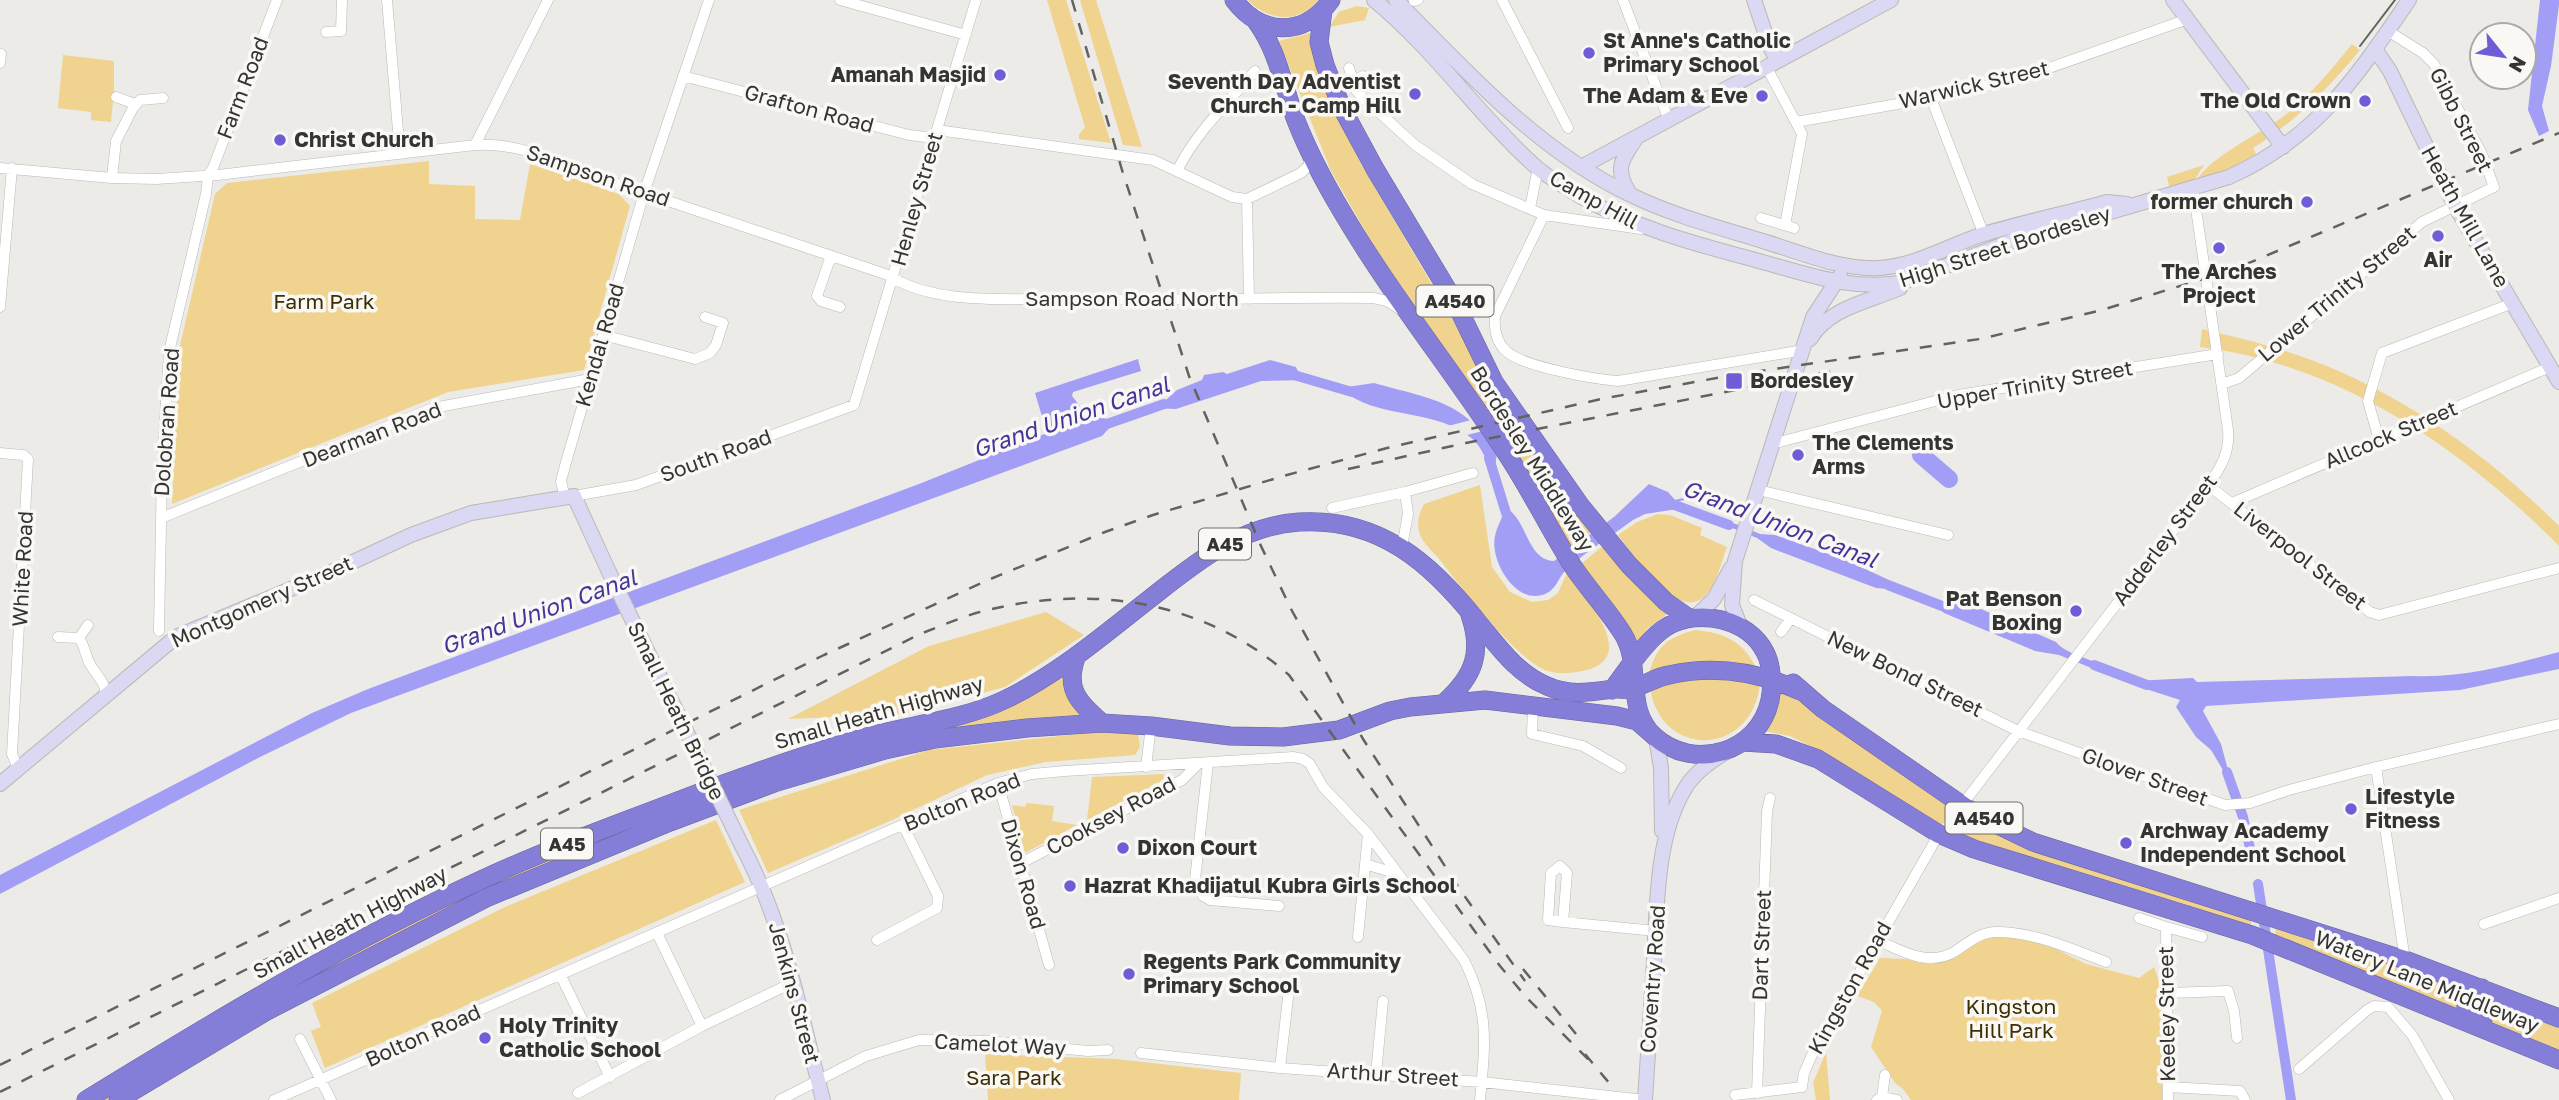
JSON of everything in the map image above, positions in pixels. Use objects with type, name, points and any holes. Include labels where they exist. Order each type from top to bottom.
[{"type":"highway","points":[[1220,0],[1269,27],[1284,28],[1299,26],[1312,20],[1330,3]]},
{"type":"highway","name":"Bordesley Middleway","points":[[1330,3],[1319,42],[1342,108],[1375,169],[1456,304],[1494,382],[1580,505],[1629,565],[1666,601],[1692,617]]},
{"type":"highway","name":"Bordesley Middleway","points":[[1245,12],[1273,49],[1296,121],[1312,156],[1367,254],[1511,460],[1574,567],[1630,646],[1634,663]]},
{"type":"highway","name":"Small Heath Highway","points":[[86,1100],[196,1033],[340,951],[495,873],[670,803],[774,766],[999,702],[1036,684],[1199,561],[1248,533],[1274,526],[1301,522],[1327,523],[1372,533],[1402,547],[1447,583],[1505,655],[1525,674],[1555,690],[1612,690]]},
{"type":"highway","points":[[1445,702],[1465,682],[1476,659],[1475,629],[1467,608]]},
{"type":"highway","points":[[1612,690],[1657,633],[1676,622],[1692,617]]},
{"type":"highway","name":"A4540","points":[[1692,617],[1714,618],[1741,628],[1800,691],[1962,805]]},
{"type":"highway","points":[[1736,746],[1757,728],[1767,710],[1771,678],[1765,652]]},
{"type":"highway","points":[[1077,655],[1071,679],[1074,691],[1102,723]]},
{"type":"highway","name":"A4540","points":[[1634,663],[1633,688],[1638,713],[1654,736],[1664,744],[1685,753],[1708,755],[1736,746],[1776,744],[1818,759],[1939,834]]},
{"type":"highway","name":"A45","points":[[1612,690],[1633,688],[1648,680],[1671,674],[1705,670],[1771,678],[1800,691]]},
{"type":"highway","name":"Small Heath Highway","points":[[118,1100],[265,1012],[486,898],[670,822],[774,783],[935,738],[1027,727],[1102,723],[1230,736],[1283,737],[1339,730],[1390,711],[1445,702],[1485,700],[1617,716],[1637,721],[1654,736]]},
{"type":"highway","name":"Watery Lane Middleway","points":[[1962,805],[2034,842],[2273,917],[2557,1012]]},
{"type":"highway","name":"Watery Lane Middleway","points":[[1939,834],[1975,849],[2252,935],[2559,1060]]},
{"type":"highway","points":[[2482,988],[2475,990],[2466,999],[2470,1018],[2512,1036],[2518,1044]]},
{"type":"main road","name":"Camp Hill","points":[[1374,0],[1538,168],[1567,188],[1648,230],[1836,282]]},
{"type":"main road","name":"Camp Hill","points":[[1396,0],[1480,85],[1538,136],[1581,167],[1631,195],[1676,213],[1846,265]]},
{"type":"main road","points":[[1754,0],[1770,47],[1772,63]]},
{"type":"main road","points":[[1567,188],[1581,167],[1891,0]]},
{"type":"main road","points":[[2173,0],[2283,147]]},
{"type":"main road","name":"High Street Bordesley","points":[[1836,282],[1886,285],[1926,274],[2012,241],[2193,188],[2247,169],[2283,147],[2320,118],[2361,69],[2409,0]]},
{"type":"main road","name":"Heath Mill Lane","points":[[2375,49],[2390,71],[2455,206],[2559,382]]},
{"type":"main road","points":[[1631,195],[1624,184],[1621,168],[1623,158],[1638,136]]},
{"type":"main road","name":"High Street Bordesley","points":[[1846,265],[1862,268],[1899,265],[1984,234],[2107,202],[2132,205]]},
{"type":"main road","points":[[1813,317],[1846,265]]},
{"type":"main road","points":[[1692,617],[1714,599],[1735,561],[1804,350],[1816,293],[1802,273]]},
{"type":"main road","points":[[1804,350],[1824,322],[1835,314],[1904,286],[1926,274]]},
{"type":"main road","name":"Small Heath Bridge","points":[[570,497],[762,887]]},
{"type":"main road","name":"Montgomery Street","points":[[0,784],[176,637],[329,573],[411,535],[471,513],[570,497]]},
{"type":"main road","points":[[1735,561],[1732,605],[1741,628]]},
{"type":"main road","name":"Coventry Road","points":[[1654,736],[1661,768],[1663,857]]},
{"type":"main road","name":"Coventry Road","points":[[1645,1100],[1656,931],[1669,824],[1687,784],[1709,763],[1736,746]]},
{"type":"main road","name":"Jenkins Street","points":[[762,887],[780,933],[823,1100]]},
{"type":"street","name":"Farm Road","points":[[208,174],[213,168],[277,0]]},
{"type":"street","points":[[326,32],[341,31],[342,0]]},
{"type":"street","points":[[387,0],[400,154]]},
{"type":"street","points":[[475,145],[548,0]]},
{"type":"street","name":"Kendal Road","points":[[570,497],[561,481],[644,193],[709,0]]},
{"type":"street","points":[[840,0],[966,35]]},
{"type":"street","name":"Henley Street","points":[[859,397],[976,0]]},
{"type":"street","points":[[1503,0],[1568,128]]},
{"type":"street","points":[[1623,0],[1668,118]]},
{"type":"street","name":"Warwick Street","points":[[1796,122],[1931,98],[2018,79],[2188,19]]},
{"type":"street","name":"Gibb Street","points":[[2388,31],[2428,57],[2434,64],[2481,152],[2494,187],[2455,206]]},
{"type":"street","points":[[1761,218],[1789,226],[1802,134],[1772,63]]},
{"type":"street","points":[[1349,68],[1352,82],[1361,96],[1415,145],[1472,184],[1544,215],[1648,230]]},
{"type":"street","points":[[1178,169],[1211,122],[1255,71]]},
{"type":"street","name":"Grafton Road","points":[[684,76],[909,135],[936,134],[1153,160],[1178,169],[1232,197],[1247,199]]},
{"type":"street","points":[[1352,82],[1363,76]]},
{"type":"street","points":[[116,97],[135,104]]},
{"type":"street","points":[[112,178],[116,141],[135,104],[140,100],[163,98]]},
{"type":"street","points":[[1931,98],[1984,234]]},
{"type":"street","name":"Sampson Road","points":[[0,167],[112,178],[156,179],[475,145],[504,146],[536,153],[585,173],[894,279]]},
{"type":"street","points":[[1249,299],[1247,199],[1300,173],[1308,166],[1312,156]]},
{"type":"street","points":[[1530,208],[1538,168]]},
{"type":"street","points":[[0,307],[12,169]]},
{"type":"street","name":"Dolobran Road","points":[[159,631],[162,468],[169,352],[206,194],[208,174]]},
{"type":"street","name":"Adderley Street","points":[[1962,805],[2208,485],[2224,460],[2228,446],[2222,384],[2193,188]]},
{"type":"street","name":"Lower Trinity Street","points":[[2222,384],[2239,377],[2422,222],[2455,206]]},
{"type":"street","points":[[1544,215],[1495,316],[1494,328],[1498,339],[1509,354],[1524,361],[1601,380],[1618,381],[1804,350]]},
{"type":"street","points":[[831,256],[817,296],[821,301],[840,307]]},
{"type":"street","name":"Sampson Road North","points":[[894,279],[947,296],[962,298],[1373,298],[1395,305],[1410,317]]},
{"type":"street","points":[[2379,440],[2368,401],[2382,353],[2513,303]]},
{"type":"street","points":[[603,335],[695,359],[710,353],[716,345],[723,323],[705,317]]},
{"type":"street","name":"Upper Trinity Street","points":[[1772,444],[1958,395],[2218,354]]},
{"type":"street","name":"Allcock Street","points":[[2232,503],[2550,367]]},
{"type":"street","name":"Dearman Road","points":[[161,518],[433,408],[590,379]]},
{"type":"street","name":"South Road","points":[[570,497],[636,485],[848,409],[855,405],[859,397]]},
{"type":"street","name":"White Road","points":[[0,453],[23,455],[28,459],[12,754],[18,768]]},
{"type":"street","points":[[1332,508],[1473,473]]},
{"type":"street","name":"Liverpool Street","points":[[2208,485],[2370,612],[2379,615],[2559,568]]},
{"type":"street","points":[[1758,490],[1948,535]]},
{"type":"street","points":[[1402,547],[1408,514],[1405,492]]},
{"type":"street","name":"New Bond Street","points":[[1754,600],[2018,731]]},
{"type":"street","points":[[1781,632],[1791,618]]},
{"type":"street","points":[[79,638],[88,625]]},
{"type":"street","points":[[58,637],[79,638],[84,644],[91,666],[104,684],[106,694]]},
{"type":"street","points":[[1533,707],[1532,734],[1583,746],[1621,768]]},
{"type":"street","name":"Glover Street","points":[[2018,731],[2225,805],[2250,803],[2376,767],[2559,724]]},
{"type":"street","points":[[1146,766],[1151,726]]},
{"type":"street","name":"Bolton Road","points":[[274,1100],[998,783],[1032,774],[1280,757],[1303,759],[1314,769],[1324,787],[1368,834],[1464,960],[1475,982],[1484,1018],[1480,1100]]},
{"type":"street","points":[[1204,763],[1195,880],[1198,890],[1210,900],[1279,906]]},
{"type":"street","name":"Cooksey Road","points":[[1019,864],[1182,780],[1204,763]]},
{"type":"street","points":[[2376,767],[2405,960]]},
{"type":"street","name":"Dixon Road","points":[[998,783],[1049,965]]},
{"type":"street","name":"Dart Street","points":[[1757,1093],[1767,811],[1770,798]]},
{"type":"street","points":[[877,940],[937,908],[938,896],[903,825]]},
{"type":"street","points":[[1358,937],[1368,834]]},
{"type":"street","name":"Kingston Road","points":[[1802,1087],[1804,1073],[1812,1055],[1939,834]]},
{"type":"street","points":[[1365,864],[1398,874]]},
{"type":"street","points":[[1563,922],[1567,873],[1560,866],[1551,873],[1548,920],[1563,922],[1656,931]]},
{"type":"street","points":[[2484,924],[2559,898]]},
{"type":"street","name":"Keeley Street","points":[[2139,918],[2202,937]]},
{"type":"street","name":"Keeley Street","points":[[2166,927],[2168,1100]]},
{"type":"street","points":[[1877,940],[1908,954],[1930,959],[1951,953],[1973,937],[1994,932],[2027,935],[2106,962]]},
{"type":"street","points":[[657,933],[702,1026]]},
{"type":"street","points":[[561,976],[610,1077]]},
{"type":"street","points":[[578,1093],[702,1026],[794,982]]},
{"type":"street","points":[[1280,1068],[1289,989]]},
{"type":"street","points":[[2168,993],[2228,991],[2237,1038]]},
{"type":"street","points":[[1376,1074],[1383,1001]]},
{"type":"street","points":[[2299,1069],[2367,1010],[2374,1006],[2388,1007],[2412,1035],[2449,1100]]},
{"type":"street","points":[[300,1039],[331,1100]]},
{"type":"street","name":"Camelot Way","points":[[780,1100],[866,1056],[919,1040],[988,1041],[1088,1051],[1108,1050]]},
{"type":"street","name":"Arthur Street","points":[[1140,1053],[1280,1068],[1482,1082],[1645,1100]]},
{"type":"street","points":[[1885,1075],[1880,1098],[1897,1100]]},
{"type":"street","points":[[1735,1095],[1802,1087],[1805,1100]]},
{"type":"street","points":[[2168,1087],[2240,1091],[2245,1100]]},
{"type":"green space","points":[[1047,0],[1066,0],[1111,143],[1079,139],[1085,127]]},
{"type":"green space","points":[[1080,0],[1096,0],[1142,147],[1123,145]]},
{"type":"green space","points":[[1248,0],[1318,0],[1302,13],[1283,17],[1264,12]]},
{"type":"green space","points":[[1357,6],[1369,8],[1365,20],[1329,27],[1339,12]]},
{"type":"green space","points":[[1310,33],[1325,90],[1361,164],[1506,410],[1489,414],[1383,262],[1331,171],[1279,41]]},
{"type":"green space","points":[[2352,44],[2360,50],[2348,64],[2297,115],[2253,148],[2256,154],[2227,170],[2197,181],[2203,172],[2223,155],[2294,108]]},
{"type":"green space","points":[[63,55],[114,61],[111,122],[91,120],[91,112],[58,108]]},
{"type":"green space","name":"Farm Park","points":[[429,161],[429,184],[475,186],[475,219],[520,220],[530,164],[619,194],[630,206],[584,370],[448,392],[172,504],[179,350],[215,194],[227,183]]},
{"type":"green space","points":[[2204,165],[2193,182],[2170,190],[2167,177]]},
{"type":"green space","points":[[2202,329],[2314,361],[2348,375],[2414,410],[2505,476],[2559,526],[2559,546],[2482,476],[2440,444],[2396,416],[2302,371],[2252,356],[2200,347]]},
{"type":"green space","points":[[1529,441],[1593,531],[1569,549],[1510,446]]},
{"type":"green space","points":[[1480,485],[1492,567],[1510,592],[1532,602],[1548,600],[1558,593],[1567,573],[1594,608],[1608,637],[1609,650],[1603,661],[1590,669],[1569,673],[1548,671],[1536,665],[1506,639],[1424,542],[1418,523],[1424,504]]},
{"type":"green space","points":[[1658,514],[1670,515],[1702,528],[1700,535],[1727,547],[1718,574],[1704,597],[1693,602],[1681,600],[1668,593],[1644,569],[1618,535],[1637,522]]},
{"type":"green space","points":[[1603,546],[1654,604],[1667,614],[1648,628],[1638,642],[1581,564]]},
{"type":"green space","points":[[1046,612],[1084,635],[1005,687],[905,714],[788,719],[929,646]]},
{"type":"green space","points":[[1695,630],[1716,633],[1740,645],[1757,670],[1649,674],[1664,644]]},
{"type":"green space","points":[[1065,672],[1085,717],[971,728],[654,821],[111,1100],[94,1100],[342,957],[475,892],[699,795]]},
{"type":"green space","points":[[1689,677],[1760,683],[1754,707],[1741,725],[1725,736],[1706,740],[1687,737],[1670,728],[1657,711],[1650,687]]},
{"type":"green space","points":[[1782,687],[1955,806],[1940,828],[1816,749],[1790,736],[1764,731]]},
{"type":"green space","points":[[1108,731],[1138,733],[1140,747],[1135,755],[1046,762],[987,775],[890,821],[768,873],[739,810],[929,750]]},
{"type":"green space","points":[[1167,774],[1167,778],[1087,820],[1092,777]]},
{"type":"green space","points":[[1027,803],[1054,806],[1052,821],[1077,825],[1025,853],[1012,805],[1025,807]]},
{"type":"green space","points":[[1959,808],[2251,919],[2251,929],[1945,830]]},
{"type":"green space","points":[[716,820],[745,882],[325,1068],[311,1031],[321,1027],[312,1003],[505,907]]},
{"type":"green space","points":[[2276,927],[2468,991],[2464,1018],[2275,937]]},
{"type":"green space","name":"Kingston Hill Park","points":[[1994,937],[2025,939],[2050,946],[2086,964],[2139,978],[2154,967],[2163,992],[2162,1100],[1911,1100],[1895,1083],[1871,1047],[1882,1011],[1874,1002],[1857,996],[1880,958],[1932,964],[1955,958],[1974,942]]},
{"type":"green space","points":[[2484,997],[2559,1025],[2559,1054],[2482,1020],[2474,1013],[2474,1005]]},
{"type":"green space","points":[[1826,1052],[1830,1100],[1816,1100],[1813,1083]]},
{"type":"green space","name":"Sara Park","points":[[985,1054],[1116,1059],[1241,1073],[1239,1100],[988,1100]]},
{"type":"water","points":[[2540,0],[2559,0],[2551,66],[2542,106],[2549,131],[2539,136],[2528,110],[2530,91],[2538,91]]},
{"type":"water","points":[[1138,359],[1141,371],[1073,392],[1072,396],[1087,415],[1113,420],[1119,418],[1120,421],[1113,424],[1102,436],[351,713],[260,757],[0,894],[0,875],[312,713],[368,689],[919,484],[1047,433],[1035,393]]},
{"type":"water","points":[[1270,360],[1296,367],[1299,374],[1307,380],[1261,381],[1176,409],[1151,408],[1177,390],[1202,380],[1204,375],[1223,372],[1227,374]]},
{"type":"water","points":[[1374,383],[1429,398],[1459,412],[1485,436],[1497,454],[1494,472],[1478,445],[1458,429],[1430,419],[1371,405],[1355,399],[1340,388]]},
{"type":"water","name":"Grand Union Canal","points":[[1649,484],[1668,492],[1675,500],[1683,498],[1684,500],[1677,502],[1684,508],[1645,514],[1633,520],[1575,562],[1551,591],[1542,595],[1525,594],[1505,576],[1497,559],[1494,543],[1504,504],[1520,523],[1535,551],[1547,560],[1554,561],[1614,517]]},
{"type":"water","points":[[1715,521],[1736,524],[1760,534],[1775,535],[1848,561],[1889,580],[1900,590],[1876,588],[1771,548],[1757,538]]},
{"type":"water","points":[[1956,598],[2056,642],[2066,650],[2103,668],[2094,669],[2059,655],[2035,651],[1944,613],[1931,602],[1947,602]]},
{"type":"water","points":[[2559,652],[2559,669],[2460,690],[2206,706],[2203,711],[2221,744],[2232,785],[2211,750],[2196,737],[2176,707],[2180,700],[2146,689],[2134,681],[2193,678],[2197,682],[2451,675],[2505,666]]},
{"type":"pier","points":[[1475,419],[1487,430],[1463,436],[1444,427]]},
{"type":"waterway","name":"Grand Union Canal","points":[[1294,375],[1352,392]]},
{"type":"waterway","name":"Grand Union Canal","points":[[1107,424],[1164,404]]},
{"type":"waterway","points":[[1921,455],[1949,479]]},
{"type":"waterway","name":"Grand Union Canal","points":[[1489,458],[1507,516]]},
{"type":"waterway","name":"Grand Union Canal","points":[[1672,504],[1729,525]]},
{"type":"waterway","name":"Grand Union Canal","points":[[1888,585],[1942,606]]},
{"type":"waterway","name":"Grand Union Canal","points":[[2094,665],[2147,685]]},
{"type":"waterway","name":"Grand Union Canal","points":[[2227,772],[2243,817],[2252,857]]},
{"type":"waterway","name":"Grand Union Canal","points":[[2258,884],[2291,1100]]},
{"type":"tram line","points":[[2360,46],[2395,0]]},
{"type":"railway","points":[[1072,0],[1122,170],[1189,376],[1261,546],[1291,609],[1363,739],[1461,891],[1525,981]]},
{"type":"railway","points":[[0,1065],[824,655],[988,580],[1105,532],[1287,475],[1387,448],[1601,399],[1733,375],[1980,339],[2102,310],[2232,270],[2559,133]]},
{"type":"railway","points":[[1348,469],[1842,369]]},
{"type":"railway","points":[[0,1092],[920,634],[976,613],[1059,599],[1100,599],[1141,604],[1181,614],[1219,629],[1255,649],[1289,675],[1500,966],[1526,997],[1591,1062]]},
{"type":"railway","points":[[1523,969],[1576,1034]]},
{"type":"railway","points":[[1585,1054],[1610,1084]]},
{"type":"place","name":"St Anne's Catholic Primary School","points":[[1589,53]]},
{"type":"place","name":"Amanah Masjid","points":[[1000,75]]},
{"type":"place","name":"Seventh Day Adventist Church - Camp Hill","points":[[1415,94]]},
{"type":"place","name":"The Adam & Eve","points":[[1762,96]]},
{"type":"place","name":"The Old Crown","points":[[2365,101]]},
{"type":"place","name":"Christ Church","points":[[280,140]]},
{"type":"place","name":"former church","points":[[2307,202]]},
{"type":"place","name":"Air","points":[[2438,236]]},
{"type":"place","name":"The Arches Project","points":[[2219,248]]},
{"type":"place","name":"Bordesley","points":[[1734,381]]},
{"type":"place","name":"The Clements Arms","points":[[1798,455]]},
{"type":"place","name":"Pat Benson Boxing","points":[[2076,611]]},
{"type":"place","name":"Lifestyle Fitness","points":[[2351,809]]},
{"type":"place","name":"Archway Academy Independent School","points":[[2126,843]]},
{"type":"place","name":"Dixon Court","points":[[1123,848]]},
{"type":"place","name":"Hazrat Khadijatul Kubra Girls School","points":[[1070,886]]},
{"type":"place","name":"Regents Park Community Primary School","points":[[1129,974]]},
{"type":"place","name":"Holy Trinity Catholic School","points":[[485,1038]]}]
